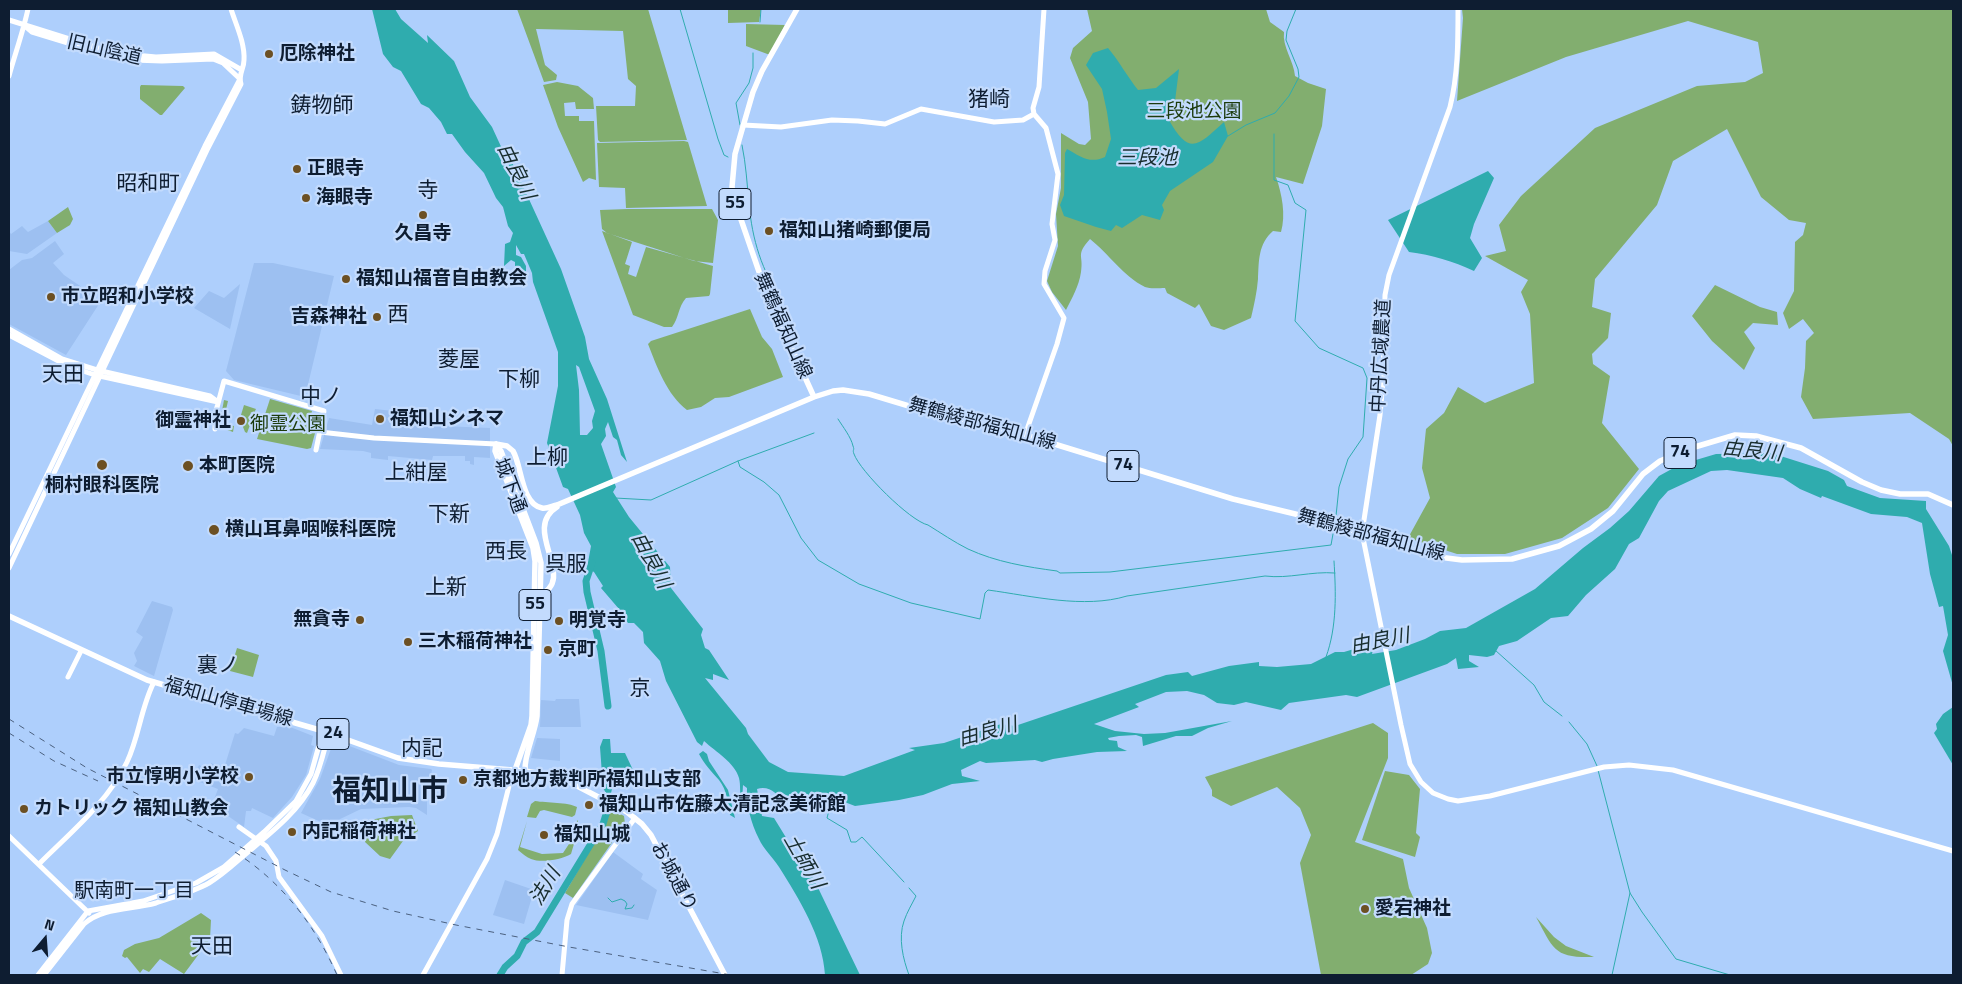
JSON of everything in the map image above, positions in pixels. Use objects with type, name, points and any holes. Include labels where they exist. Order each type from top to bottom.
[{"type":"main road","name":"舞鶴福知山線","points":[[546,512],[572,499],[814,397],[766,292],[733,197],[732,187],[732,164],[758,78],[797,9]]},
{"type":"main road","name":"舞鶴綾部福知山線","points":[[814,397],[833,391],[852,390],[1025,435],[1233,499],[1316,519],[1439,557],[1487,561],[1512,559],[1559,546],[1591,529],[1613,511],[1643,474],[1660,461],[1688,449],[1735,435],[1756,436],[1801,448],[1880,490],[1900,494],[1928,494],[1953,505]]},
{"type":"main road","points":[[496,444],[507,446],[512,450],[517,459],[527,497],[546,512]]},
{"type":"main road","name":"城下通","points":[[496,444],[501,451],[540,555],[531,725],[515,770]]},
{"type":"main road","name":"55","points":[[537,596],[547,591],[551,586],[553,573],[543,529],[546,512]]},
{"type":"main road","name":"城下通","points":[[525,771],[524,764],[535,728],[537,596]]},
{"type":"main road","name":"福知山停車場線","points":[[9,616],[81,651],[154,682],[326,732],[381,752],[414,761],[515,770]]},
{"type":"main road","name":"城下通","points":[[515,770],[520,763],[535,728]]},
{"type":"main road","name":"お城通り","points":[[515,770],[551,774],[564,778],[635,818],[651,835],[725,975]]},
{"type":"street","points":[[9,76],[18,41],[25,26],[28,9]]},
{"type":"street","points":[[9,568],[205,146],[240,79],[240,69],[244,60],[231,9]]},
{"type":"street","points":[[1025,435],[1057,344],[1064,318],[1044,284],[1045,271],[1055,240],[1052,224],[1058,174],[1046,128],[1034,114],[1033,108],[1039,87],[1044,9]]},
{"type":"street","name":"中丹広域農道","points":[[1458,9],[1454,90],[1448,114],[1392,264],[1385,295],[1383,380],[1380,415],[1362,533],[1397,710],[1410,764],[1421,782],[1433,793],[1458,801],[1490,796],[1597,768],[1652,767],[1682,772],[1953,851]]},
{"type":"street","points":[[9,20],[114,52],[133,56],[156,57],[214,54],[240,69]]},
{"type":"street","name":"旧山陰道","points":[[25,26],[32,32],[114,57],[147,61],[213,59],[223,63],[240,79]]},
{"type":"street","points":[[743,125],[781,126],[832,120],[858,120],[885,124],[921,109],[994,122],[1023,120],[1034,114]]},
{"type":"street","points":[[9,330],[62,359],[99,373]]},
{"type":"street","points":[[9,335],[55,361],[218,402]]},
{"type":"street","points":[[9,554],[99,373]]},
{"type":"street","points":[[214,429],[218,402],[224,381],[324,411],[316,450]]},
{"type":"street","points":[[320,432],[374,438],[496,444]]},
{"type":"street","points":[[68,677],[81,651]]},
{"type":"street","points":[[40,864],[110,792],[133,748],[154,682]]},
{"type":"street","points":[[44,975],[84,924],[91,918],[109,911],[138,908],[157,902],[207,884],[231,868],[286,812],[304,788],[326,732]]},
{"type":"street","points":[[423,975],[487,859],[499,826],[512,774],[515,770]]},
{"type":"street","points":[[564,975],[566,928],[572,904],[635,818]]},
{"type":"street","points":[[239,827],[266,846],[276,860],[279,877],[322,936],[341,975]]},
{"type":"street","points":[[9,836],[88,911],[91,918]]},
{"type":"street","points":[[38,975],[88,911],[143,901],[196,883],[224,867],[259,840]]},
{"type":"shaded area","points":[[48,221],[57,233],[27,254],[9,251],[9,231],[11,234],[22,226],[28,232]]},
{"type":"shaded area","name":"市立昭和小学校","points":[[55,241],[64,254],[53,263],[64,275],[92,294],[99,304],[66,355],[9,324],[9,270],[22,260],[32,258]]},
{"type":"shaded area","points":[[254,263],[273,263],[334,276],[305,397],[234,380],[226,371]]},
{"type":"shaded area","points":[[240,284],[230,329],[194,308],[209,291],[224,298]]},
{"type":"shaded area","points":[[375,409],[393,411],[392,424],[490,428],[490,458],[474,457],[474,465],[470,464],[470,461],[465,461],[465,456],[433,456],[432,460],[388,456],[388,460],[371,458],[371,453],[363,451],[320,449],[329,418],[372,425]]},
{"type":"shaded area","points":[[152,601],[172,607],[173,610],[154,676],[134,666],[137,661],[134,653],[143,637],[136,632]]},
{"type":"shaded area","points":[[556,699],[579,699],[581,727],[540,727],[541,700],[555,701]]},
{"type":"shaded area","name":"市立惇明小学校","points":[[285,725],[313,736],[311,745],[314,746],[306,775],[292,797],[273,818],[252,808],[251,811],[246,811],[244,827],[212,805],[218,789],[192,779],[199,765],[208,769],[211,763],[220,767],[222,764],[225,765],[235,733],[238,734],[244,728],[274,736],[277,727]]},
{"type":"shaded area","points":[[537,738],[560,739],[560,761],[531,758]]},
{"type":"shaded area","points":[[339,742],[399,765],[431,769],[427,793],[427,815],[416,808],[409,807],[361,809],[336,821],[323,823],[301,813],[320,779],[332,746]]},
{"type":"shaded area","points":[[613,852],[643,874],[641,879],[657,890],[648,920],[576,905]]},
{"type":"shaded area","points":[[505,880],[534,890],[524,924],[493,915]]},
{"type":"green space","points":[[517,9],[648,9],[687,140],[600,142],[598,140],[596,106],[635,106],[636,86],[628,79],[623,31],[536,29],[545,65],[557,75],[556,80],[544,82]]},
{"type":"green space","points":[[728,9],[761,9],[759,22],[728,23]]},
{"type":"green space","name":"三段池公園","points":[[1087,9],[1266,9],[1270,22],[1284,32],[1285,43],[1295,76],[1326,89],[1322,126],[1303,184],[1276,177],[1283,204],[1281,232],[1273,231],[1264,241],[1259,259],[1257,289],[1251,318],[1224,330],[1211,326],[1199,304],[1195,308],[1167,293],[1165,288],[1145,287],[1123,271],[1090,239],[1081,252],[1082,266],[1080,277],[1066,310],[1052,292],[1047,281],[1058,246],[1056,214],[1061,188],[1061,133],[1079,144],[1085,145],[1091,139],[1088,102],[1070,58],[1073,48],[1092,31]]},
{"type":"green space","points":[[1462,9],[1953,9],[1953,446],[1949,439],[1910,413],[1813,419],[1801,397],[1806,341],[1814,333],[1803,319],[1789,329],[1783,313],[1794,291],[1795,242],[1803,235],[1806,223],[1789,220],[1761,197],[1727,129],[1673,161],[1657,205],[1595,279],[1592,307],[1611,313],[1608,338],[1592,354],[1593,364],[1610,376],[1602,423],[1639,469],[1608,508],[1562,538],[1505,554],[1457,554],[1408,538],[1430,498],[1422,468],[1426,429],[1444,413],[1458,387],[1485,403],[1534,383],[1530,314],[1521,292],[1528,280],[1485,256],[1506,251],[1499,225],[1521,196],[1595,128],[1697,86],[1745,82],[1763,73],[1758,42],[1688,21],[1566,57],[1457,101]]},
{"type":"green space","points":[[746,24],[785,25],[770,55],[746,46]]},
{"type":"green space","points":[[557,82],[578,86],[593,98],[594,109],[576,109],[575,102],[564,103],[565,116],[579,116],[579,121],[594,121],[596,180],[589,178],[583,182],[558,127],[543,85]]},
{"type":"green space","points":[[141,85],[183,86],[185,88],[160,115],[140,99]]},
{"type":"green space","points":[[688,142],[707,206],[626,208],[625,188],[599,187],[597,143]]},
{"type":"green space","points":[[68,207],[73,219],[70,225],[57,233],[48,221]]},
{"type":"green space","points":[[712,209],[718,220],[713,263],[694,261],[607,233],[602,229],[600,210]]},
{"type":"green space","points":[[602,231],[632,242],[625,264],[630,266],[628,274],[636,277],[646,247],[713,266],[709,296],[686,298],[672,327],[664,327],[633,315]]},
{"type":"green space","points":[[1715,285],[1760,307],[1777,312],[1778,325],[1753,323],[1744,332],[1755,348],[1744,370],[1712,341],[1692,316]]},
{"type":"green space","points":[[750,309],[762,337],[772,349],[783,377],[729,397],[715,398],[701,407],[687,410],[668,389],[648,344],[651,341]]},
{"type":"green space","name":"御霊公園","points":[[270,399],[312,411],[310,419],[318,422],[311,448],[307,449],[257,439]]},
{"type":"green space","points":[[224,400],[228,401],[223,423],[234,426],[233,432],[219,427]]},
{"type":"green space","points":[[244,405],[256,409],[254,413],[251,412],[249,420],[259,424],[259,427],[250,425],[247,433],[243,427],[244,418],[241,415]]},
{"type":"green space","points":[[237,648],[259,655],[253,677],[230,671]]},
{"type":"green space","points":[[1373,723],[1388,733],[1388,758],[1355,842],[1403,859],[1409,888],[1427,928],[1432,953],[1428,964],[1411,975],[1321,975],[1300,863],[1311,835],[1300,808],[1277,787],[1231,806],[1212,796],[1212,790],[1205,777]]},
{"type":"green space","points":[[1385,771],[1409,775],[1420,789],[1416,833],[1420,837],[1415,857],[1362,840]]},
{"type":"green space","points":[[535,801],[563,803],[577,807],[575,815],[572,817],[544,810],[540,811],[536,818],[527,817],[531,804]]},
{"type":"green space","points":[[611,809],[624,816],[625,824],[573,898],[565,893],[607,821]]},
{"type":"green space","points":[[412,815],[418,831],[403,841],[390,859],[380,856],[365,842],[365,821],[391,816]]},
{"type":"green space","points":[[578,820],[571,854],[567,856],[540,861],[527,857],[518,850],[527,821],[520,847],[542,854],[563,853],[573,838]]},
{"type":"green space","points":[[201,913],[211,920],[210,939],[184,974],[160,959],[149,972],[143,969],[140,973],[127,957],[122,956],[124,950],[135,944],[159,938]]},
{"type":"green space","points":[[1536,917],[1554,937],[1566,946],[1594,957],[1571,956],[1557,950]]},
{"type":"water","name":"由良川","points":[[372,9],[395,9],[401,19],[428,43],[427,35],[454,61],[470,97],[492,127],[504,153],[511,160],[561,269],[585,337],[589,359],[607,399],[627,462],[621,455],[617,440],[613,437],[608,422],[605,429],[606,436],[601,444],[616,487],[613,492],[629,517],[670,567],[671,588],[703,629],[701,635],[705,648],[709,650],[729,680],[713,674],[713,680],[705,678],[746,728],[748,734],[769,762],[788,772],[844,776],[915,750],[909,748],[944,743],[1001,724],[1015,726],[1166,675],[1188,672],[1192,676],[1229,666],[1259,662],[1259,666],[1277,667],[1311,664],[1335,652],[1344,652],[1361,647],[1378,648],[1372,654],[1396,650],[1440,631],[1466,628],[1535,589],[1629,511],[1659,476],[1679,465],[1716,454],[1771,453],[1828,471],[1844,480],[1847,486],[1880,498],[1926,501],[1926,509],[1949,546],[1953,558],[1953,686],[1943,651],[1948,635],[1943,606],[1939,607],[1930,574],[1922,523],[1907,517],[1871,514],[1822,496],[1821,498],[1800,489],[1783,478],[1727,470],[1711,471],[1668,491],[1659,501],[1639,538],[1629,544],[1615,569],[1586,595],[1568,616],[1551,618],[1517,641],[1499,646],[1494,655],[1487,657],[1469,655],[1469,661],[1479,667],[1458,669],[1456,658],[1447,664],[1357,697],[1346,695],[1289,703],[1281,710],[1246,702],[1234,705],[1217,703],[1204,695],[1187,691],[1166,692],[1135,704],[1139,707],[1094,724],[1115,731],[1144,734],[1165,733],[1232,721],[1208,728],[1192,736],[1176,736],[1143,746],[1142,737],[1136,735],[1108,738],[1109,740],[1117,741],[1118,747],[1127,751],[1097,752],[1042,762],[1035,760],[986,763],[980,761],[961,770],[962,776],[980,781],[952,784],[923,795],[899,800],[855,806],[842,801],[823,798],[821,802],[784,796],[784,803],[779,796],[769,789],[757,789],[762,816],[774,818],[798,857],[798,864],[805,872],[809,869],[860,975],[825,975],[820,947],[809,919],[787,879],[756,833],[748,807],[747,788],[743,785],[742,802],[739,778],[734,767],[704,741],[702,746],[697,742],[666,681],[660,661],[644,643],[643,632],[634,623],[628,623],[601,588],[603,586],[594,572],[587,568],[591,546],[584,533],[580,515],[568,489],[563,487],[547,443],[558,386],[558,352],[533,282],[532,273],[524,254],[521,254],[516,245],[516,255],[521,257],[526,266],[526,279],[518,276],[515,262],[511,260],[504,266],[505,244],[510,242],[513,233],[508,226],[503,207],[496,198],[484,173],[452,134],[447,134],[441,122],[429,108],[421,104],[401,71],[393,67],[383,54]],"holes":[[[576,365],[579,367],[595,411],[592,421],[593,428],[587,435],[580,435],[579,390]]]},
{"type":"water","name":"三段池","points":[[1108,48],[1138,90],[1156,88],[1179,69],[1174,109],[1169,120],[1183,139],[1195,144],[1224,122],[1228,136],[1213,162],[1170,191],[1162,205],[1164,210],[1160,220],[1142,215],[1122,228],[1116,225],[1111,231],[1064,216],[1060,205],[1064,195],[1065,153],[1067,149],[1086,159],[1100,159],[1105,157],[1111,139],[1102,89],[1086,65],[1093,53]]},
{"type":"water","points":[[1488,171],[1494,178],[1470,238],[1482,258],[1474,271],[1442,259],[1409,252],[1388,220]]},
{"type":"water","points":[[1953,707],[1953,765],[1934,733],[1937,729],[1936,724],[1943,714]]},
{"type":"water","points":[[603,739],[610,739],[611,753],[625,753],[633,770],[621,777],[613,786],[611,795],[606,793],[603,788],[600,747]]},
{"type":"water","points":[[703,751],[707,754],[709,761],[728,790],[735,818],[730,815],[727,797],[722,784],[699,754]]},
{"type":"waterway","points":[[680,9],[718,139],[724,155],[728,157]]},
{"type":"waterway","points":[[760,22],[761,9]]},
{"type":"waterway","points":[[1228,136],[1246,125],[1275,113],[1289,96],[1299,77],[1298,69],[1286,40],[1287,31],[1296,9]]},
{"type":"waterway","points":[[740,125],[736,103],[749,83],[753,68],[753,53]]},
{"type":"waterway","points":[[1274,134],[1274,180],[1288,185],[1295,203],[1306,210],[1295,321],[1319,348],[1363,368],[1367,378],[1363,437],[1348,459],[1339,487],[1336,516]]},
{"type":"waterway","points":[[742,145],[750,217],[755,242],[769,278],[782,301]]},
{"type":"waterway","points":[[838,419],[851,439],[854,448],[853,452],[858,462],[875,483],[910,515],[968,549],[1012,563],[1060,573],[1110,572],[1331,545],[1333,534]]},
{"type":"waterway","points":[[615,498],[651,500],[738,461],[814,433]]},
{"type":"waterway","points":[[738,461],[740,467],[764,482],[779,495],[801,538],[818,560],[859,584],[911,603],[980,619],[985,593],[988,590],[1058,600],[1093,601],[1265,576],[1283,577],[1335,573]]},
{"type":"waterway","points":[[1326,657],[1334,622],[1334,561]]},
{"type":"waterway","name":"法川","points":[[592,563],[586,581],[587,592],[601,651],[608,706]]},
{"type":"waterway","points":[[1495,650],[1534,685],[1544,702],[1562,716]]},
{"type":"waterway","points":[[1569,722],[1587,744],[1597,766]]},
{"type":"waterway","points":[[1598,770],[1630,893],[1642,912],[1676,959],[1730,975]]},
{"type":"waterway","points":[[832,799],[827,818],[847,830],[851,842],[856,842],[862,837],[904,882]]},
{"type":"waterway","name":"法川","points":[[500,975],[505,967],[517,956],[524,942],[537,932],[603,824],[608,808]]},
{"type":"waterway","points":[[909,888],[916,896],[904,921],[901,934],[903,955],[909,975]]},
{"type":"waterway","points":[[1612,975],[1630,893]]},
{"type":"waterway","points":[[608,898],[612,902],[621,899],[625,901],[627,904],[625,909],[632,908],[634,905]]},
{"type":"railway","points":[[9,719],[87,768],[331,892],[393,911],[456,925],[731,975]]},
{"type":"railway","points":[[9,733],[54,761],[98,781]]},
{"type":"railway","points":[[235,852],[268,877],[295,906],[318,939],[337,975]]},
{"type":"place","name":"厄除神社","points":[[269,54]]},
{"type":"place","name":"正眼寺","points":[[297,169]]},
{"type":"place","name":"海眼寺","points":[[306,198]]},
{"type":"place","name":"久昌寺","points":[[423,215]]},
{"type":"place","name":"福知山猪崎郵便局","points":[[769,231]]},
{"type":"place","name":"福知山福音自由教会","points":[[346,279]]},
{"type":"place","name":"市立昭和小学校","points":[[51,297]]},
{"type":"place","name":"吉森神社","points":[[377,317]]},
{"type":"place","name":"福知山シネマ","points":[[380,419]]},
{"type":"place","name":"御霊神社","points":[[241,421]]},
{"type":"place","name":"桐村眼科医院","points":[[102,465]]},
{"type":"place","name":"本町医院","points":[[188,466]]},
{"type":"place","name":"横山耳鼻咽喉科医院","points":[[214,530]]},
{"type":"place","name":"無貪寺","points":[[360,620]]},
{"type":"place","name":"明覚寺","points":[[559,621]]},
{"type":"place","name":"三木稲荷神社","points":[[408,642]]},
{"type":"place","name":"京町","points":[[548,650]]},
{"type":"place","name":"市立惇明小学校","points":[[249,777]]},
{"type":"place","name":"京都地方裁判所福知山支部","points":[[463,780]]},
{"type":"place","name":"福知山市佐藤太清記念美術館","points":[[589,805]]},
{"type":"place","name":"カトリック 福知山教会","points":[[24,809]]},
{"type":"place","name":"内記稲荷神社","points":[[292,832]]},
{"type":"place","name":"福知山城","points":[[544,835]]},
{"type":"place","name":"愛宕神社","points":[[1365,909]]},
{"type":"district","name":"猪崎","points":[[989,101]]},
{"type":"district","name":"鋳物師","points":[[322,107]]},
{"type":"district","name":"昭和町","points":[[148,185]]},
{"type":"district","name":"寺","points":[[428,192]]},
{"type":"district","name":"西","points":[[398,316]]},
{"type":"district","name":"菱屋","points":[[459,361]]},
{"type":"district","name":"天田","points":[[63,376]]},
{"type":"district","name":"下柳","points":[[519,381]]},
{"type":"district","name":"中ノ","points":[[321,398]]},
{"type":"district","name":"上柳","points":[[547,459]]},
{"type":"district","name":"上紺屋","points":[[416,474]]},
{"type":"district","name":"下新","points":[[449,516]]},
{"type":"district","name":"西長","points":[[506,553]]},
{"type":"district","name":"呉服","points":[[566,566]]},
{"type":"district","name":"上新","points":[[446,589]]},
{"type":"district","name":"裏ノ","points":[[218,667]]},
{"type":"district","name":"京","points":[[640,690]]},
{"type":"district","name":"内記","points":[[422,750]]},
{"type":"district","name":"福知山市","points":[[390,793]]},
{"type":"district","name":"駅南町一丁目","points":[[134,892]]},
{"type":"district","name":"天田","points":[[212,948]]},
{"type":"water label","name":"土師川","points":[[803,862]]}]
